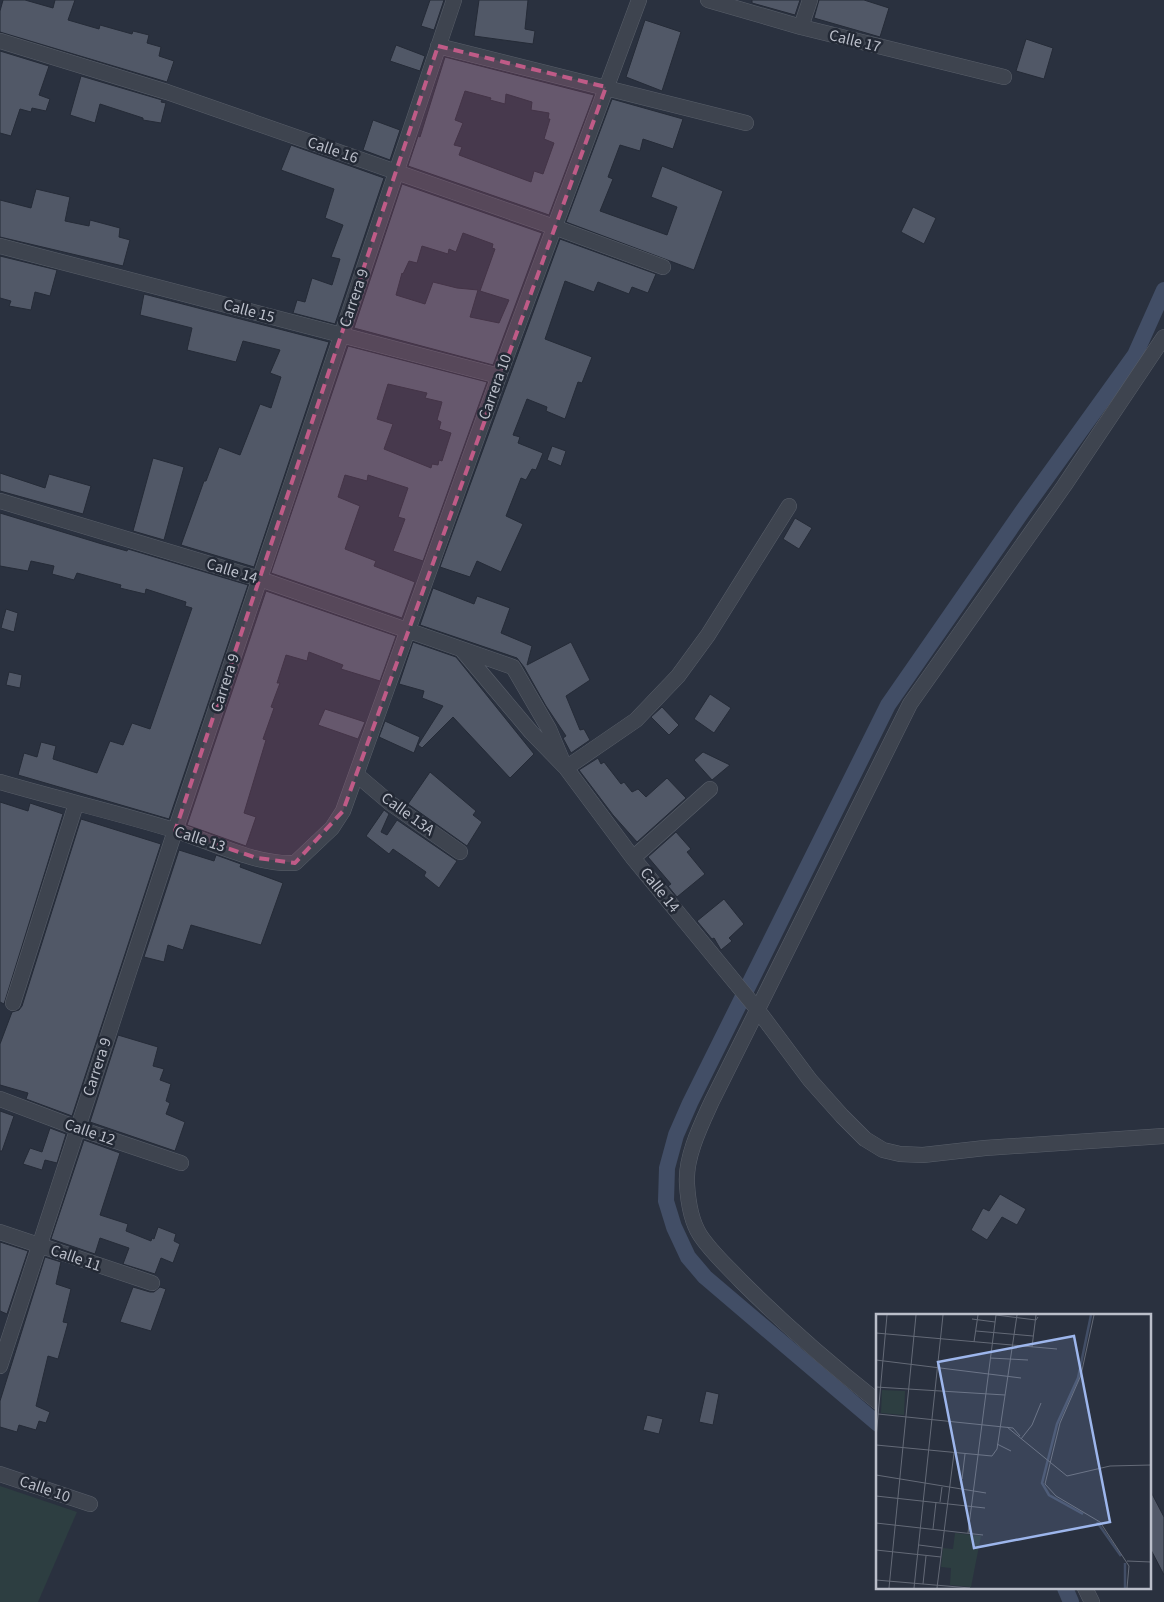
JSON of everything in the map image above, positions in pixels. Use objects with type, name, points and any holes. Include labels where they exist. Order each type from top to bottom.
[{"type":"street","name":"Carrera 9","points":[[0,1366],[77,1128],[454,0]]},
{"type":"street","name":"Carrera 10","points":[[357,775],[407,630],[499,376],[639,0]]},
{"type":"street","name":"Calle 17","points":[[708,0],[801,27],[1004,78]]},
{"type":"street","points":[[801,27],[810,0]]},
{"type":"street","name":"Calle 16","points":[[0,41],[167,92],[554,227],[662,267]]},
{"type":"street","points":[[438,46],[746,123]]},
{"type":"street","name":"Calle 15","points":[[0,246],[499,376]]},
{"type":"street","points":[[876,1400],[826,1361],[757,1297],[718,1257],[700,1235],[690,1211],[686,1182],[695,1139],[757,1009],[910,704],[1064,486],[1164,336]]},
{"type":"street","name":"Calle 14","points":[[0,501],[260,579],[513,667],[549,729],[566,768]]},
{"type":"street","points":[[566,768],[636,720],[678,676],[708,635],[789,506]]},
{"type":"street","name":"Calle 14","points":[[462,650],[531,732],[566,768],[633,858],[757,1009],[810,1080],[865,1139],[883,1150],[900,1154],[923,1155],[985,1148],[1164,1136]]},
{"type":"street","name":"Calle 13","points":[[0,782],[176,831],[257,858],[282,863],[295,863],[336,822],[344,811],[357,775]]},
{"type":"street","name":"Calle 13A","points":[[357,775],[390,803],[460,852]]},
{"type":"street","points":[[633,858],[710,789]]},
{"type":"street","points":[[13,1003],[76,804]]},
{"type":"street","name":"Calle 12","points":[[0,1099],[77,1128],[181,1163]]},
{"type":"street","name":"Calle 11","points":[[0,1232],[152,1284]]},
{"type":"street","name":"Calle 10","points":[[0,1474],[90,1504]]},
{"type":"street","points":[[1086,1590],[1092,1602]]},
{"type":"highlighted area","points":[[438,46],[606,87],[343,811],[295,863],[257,858],[175,831]]},
{"type":"shaded area","points":[[0,1486],[77,1512],[38,1602],[0,1602]]},
{"type":"building","points":[[3,0],[25,0],[53,8],[55,0],[75,0],[68,20],[99,29],[100,25],[132,34],[133,31],[149,35],[147,43],[161,47],[159,56],[174,61],[167,82],[0,32],[0,11]]},
{"type":"building","points":[[430,0],[444,0],[434,30],[421,26]]},
{"type":"building","points":[[479,0],[528,0],[525,29],[535,31],[533,44],[474,36]]},
{"type":"building","points":[[752,0],[800,0],[795,15],[752,3]]},
{"type":"building","points":[[819,0],[864,0],[889,8],[880,37],[814,18]]},
{"type":"building","points":[[645,20],[681,32],[662,91],[626,77]]},
{"type":"building","points":[[1026,39],[1053,48],[1044,79],[1016,71]]},
{"type":"building","points":[[396,45],[425,56],[420,71],[390,61]]},
{"type":"building","points":[[0,51],[49,66],[39,95],[50,99],[46,111],[32,108],[31,112],[20,109],[11,136],[0,133]]},
{"type":"building","points":[[445,57],[594,95],[549,215],[408,166],[418,136],[420,137]],"holes":[[[465,91],[491,98],[490,100],[505,104],[506,94],[532,102],[531,110],[549,113],[548,119],[550,119],[544,139],[554,143],[543,174],[534,171],[531,182],[459,155],[462,147],[454,145],[463,123],[455,120]]]},
{"type":"building","points":[[81,76],[162,100],[161,102],[166,103],[161,123],[143,120],[143,118],[100,104],[95,123],[70,115]]},
{"type":"building","points":[[612,99],[683,119],[673,149],[643,139],[640,151],[620,145],[608,177],[613,179],[600,211],[667,235],[677,207],[651,197],[662,166],[723,191],[694,270],[566,222]]},
{"type":"building","points":[[373,120],[400,130],[390,160],[363,150]]},
{"type":"building","points":[[291,145],[384,178],[335,324],[293,313],[297,300],[305,302],[312,278],[332,285],[340,259],[331,257],[343,225],[325,218],[334,189],[281,170]]},
{"type":"building","points":[[402,184],[542,233],[493,365],[354,328]],"holes":[[[463,233],[493,244],[492,248],[495,249],[480,291],[509,300],[499,323],[470,317],[478,290],[457,288],[433,282],[425,304],[396,295],[402,273],[409,261],[417,263],[422,246],[448,254],[449,249],[456,252]]]},
{"type":"building","points":[[36,189],[70,197],[65,221],[89,226],[90,220],[120,228],[119,237],[130,240],[123,266],[0,237],[0,200],[31,208]]},
{"type":"building","points":[[913,207],[936,218],[924,244],[901,232]]},
{"type":"building","points":[[560,239],[656,274],[648,293],[632,287],[629,294],[598,282],[594,292],[565,281],[545,339],[592,357],[582,383],[578,382],[565,419],[546,411],[547,407],[527,399],[513,435],[520,437],[518,443],[543,453],[536,470],[532,469],[526,480],[521,478],[506,516],[523,524],[501,572],[477,561],[470,577],[440,567]]},
{"type":"building","points":[[0,256],[57,270],[50,296],[35,292],[31,310],[9,306],[11,301],[0,298]]},
{"type":"building","points":[[144,294],[329,342],[254,567],[181,545],[204,481],[206,481],[219,447],[240,455],[260,404],[271,408],[281,377],[270,373],[280,350],[243,341],[236,362],[187,350],[192,328],[140,315]]},
{"type":"building","points":[[348,346],[487,382],[423,561],[393,551],[405,519],[398,517],[408,488],[368,475],[367,481],[345,475],[338,497],[360,506],[345,549],[376,561],[374,566],[415,582],[402,618],[271,573]],"holes":[[[388,384],[427,393],[425,398],[442,402],[437,420],[441,422],[439,429],[451,433],[442,461],[439,460],[438,465],[432,464],[431,468],[384,449],[393,424],[377,419]]]},
{"type":"building","points":[[552,446],[566,451],[561,466],[547,460]]},
{"type":"building","points":[[153,458],[184,467],[164,540],[133,531]]},
{"type":"building","points":[[0,473],[45,488],[49,474],[91,486],[83,514],[0,491]]},
{"type":"building","points":[[0,513],[248,585],[169,819],[18,775],[24,753],[37,757],[41,742],[56,746],[53,759],[97,773],[110,741],[123,745],[132,723],[150,729],[192,608],[185,606],[186,602],[146,589],[145,594],[120,588],[121,585],[77,573],[74,580],[52,574],[54,566],[31,561],[28,571],[0,566]]},
{"type":"building","points":[[795,518],[812,528],[799,549],[783,539]]},
{"type":"building","points":[[433,588],[474,604],[477,596],[510,608],[501,633],[532,646],[527,665],[571,642],[590,680],[566,696],[580,730],[584,729],[590,740],[571,753],[563,738],[566,736],[517,658],[420,625]]},
{"type":"building","points":[[266,591],[396,636],[380,681],[341,669],[343,665],[309,652],[307,661],[286,655],[277,683],[280,683],[271,707],[274,708],[263,739],[266,740],[244,813],[256,817],[246,846],[187,825]]},
{"type":"building","points":[[6,609],[18,613],[14,632],[1,628]]},
{"type":"building","points":[[413,642],[456,657],[534,754],[510,778],[453,717],[422,748],[418,745],[443,706],[422,698],[424,691],[399,684]]},
{"type":"building","points":[[9,672],[22,675],[20,688],[6,685]]},
{"type":"building","points":[[710,694],[731,708],[714,733],[694,719]]},
{"type":"building","points":[[662,707],[679,725],[669,735],[651,717]]},
{"type":"building","points":[[325,709],[365,722],[358,739],[318,725]]},
{"type":"building","points":[[385,721],[420,737],[414,753],[379,737]]},
{"type":"building","points":[[703,752],[730,765],[712,780],[694,760]]},
{"type":"building","points":[[598,758],[601,764],[604,762],[621,784],[624,782],[632,792],[638,789],[646,797],[667,778],[686,798],[637,842],[613,815],[579,770]]},
{"type":"building","points":[[430,772],[476,811],[473,815],[482,822],[467,846],[408,804]]},
{"type":"building","points":[[0,802],[28,811],[30,803],[63,814],[4,1004],[0,1002]]},
{"type":"building","points":[[384,810],[389,814],[381,832],[387,835],[397,820],[457,861],[439,888],[424,876],[426,872],[393,849],[389,854],[366,836]]},
{"type":"building","points":[[81,819],[161,844],[72,1116],[26,1099],[28,1093],[0,1085],[0,1044],[12,1012],[19,1010],[22,1006]]},
{"type":"building","points":[[676,832],[691,849],[687,852],[705,874],[677,897],[668,886],[671,884],[648,857]]},
{"type":"building","points":[[179,850],[214,861],[216,855],[241,864],[240,867],[283,883],[261,945],[191,925],[183,950],[168,945],[164,962],[144,957]]},
{"type":"building","points":[[724,899],[744,924],[729,938],[732,941],[721,950],[714,938],[712,939],[697,921]]},
{"type":"building","points":[[118,1035],[158,1047],[153,1066],[164,1069],[160,1080],[171,1084],[166,1101],[170,1103],[166,1114],[185,1122],[175,1151],[90,1122]]},
{"type":"building","points":[[0,1111],[14,1116],[2,1151],[0,1151]]},
{"type":"building","points":[[50,1128],[66,1134],[57,1163],[45,1160],[42,1170],[23,1164],[30,1148],[42,1152]]},
{"type":"building","points":[[84,1140],[120,1153],[100,1215],[128,1224],[126,1231],[151,1241],[152,1238],[154,1239],[158,1227],[176,1234],[174,1241],[180,1244],[173,1263],[161,1258],[155,1274],[123,1264],[129,1248],[100,1238],[95,1254],[51,1239]]},
{"type":"building","points":[[1000,1194],[1026,1209],[1017,1225],[1002,1217],[987,1240],[971,1230],[983,1208],[989,1211]]},
{"type":"building","points":[[0,1242],[28,1251],[7,1314],[0,1311]]},
{"type":"building","points":[[45,1257],[61,1262],[56,1284],[71,1289],[63,1322],[68,1323],[58,1359],[48,1356],[36,1406],[50,1412],[46,1423],[39,1421],[36,1430],[19,1425],[17,1432],[0,1427],[0,1401]]},
{"type":"building","points":[[133,1287],[150,1292],[154,1292],[160,1287],[166,1289],[151,1331],[120,1322]]},
{"type":"building","points":[[706,1391],[719,1394],[713,1425],[699,1422]]},
{"type":"building","points":[[647,1415],[663,1419],[659,1434],[643,1430]]},
{"type":"building","points":[[1152,1494],[1164,1517],[1164,1575],[1152,1552]]},
{"type":"waterway","points":[[876,1422],[705,1277],[688,1257],[674,1227],[666,1201],[667,1168],[676,1135],[690,1103],[888,705],[1024,509],[1135,355],[1164,290]]},
{"type":"waterway","points":[[1066,1590],[1071,1602]]}]
